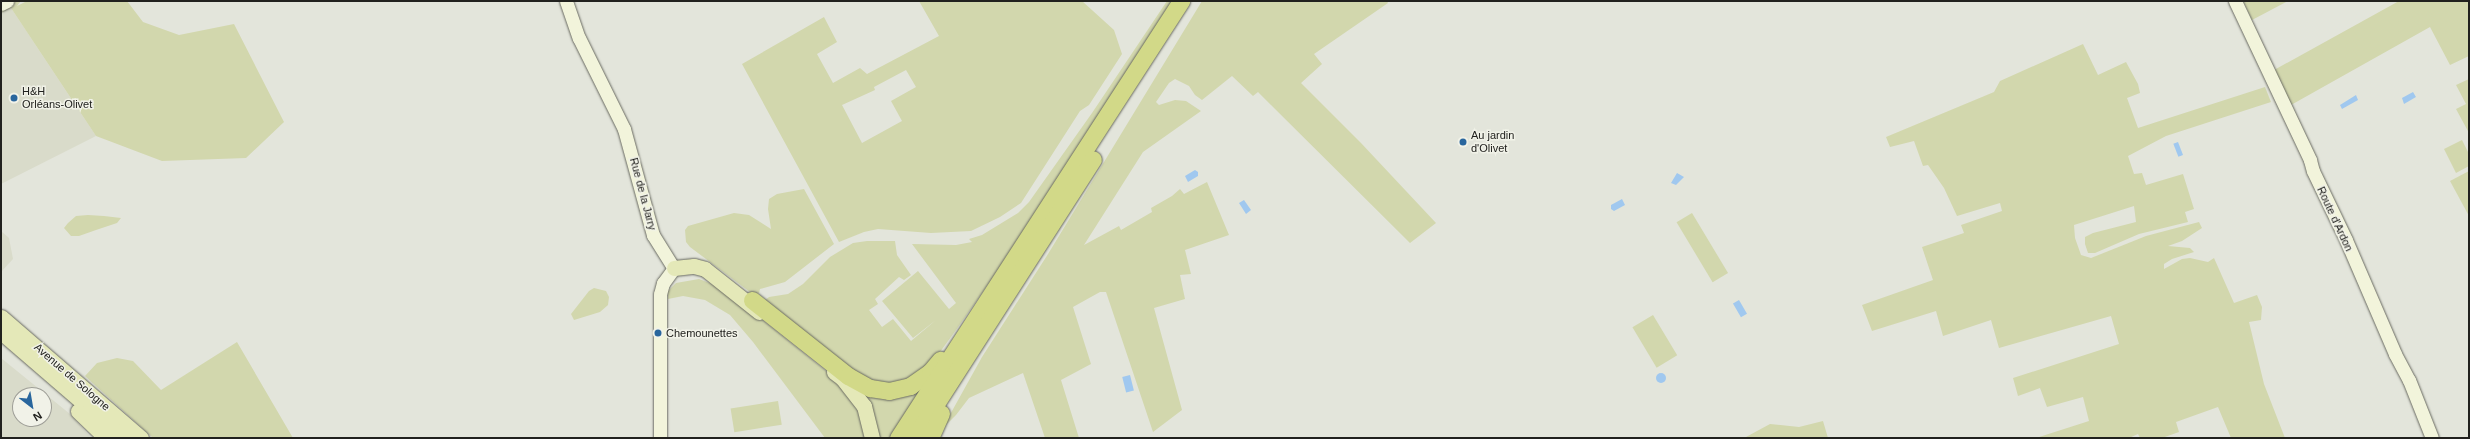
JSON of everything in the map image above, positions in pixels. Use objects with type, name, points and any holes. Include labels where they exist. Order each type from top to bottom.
[{"type":"highway","points":[[898,438],[1181,1]]},
{"type":"highway","points":[[914,438],[1194,1]]},
{"type":"highway","points":[[752,300],[848,376],[870,388],[889,391],[910,386],[930,372],[981,311]]},
{"type":"highway","points":[[930,438],[934,425],[1001,304]]},
{"type":"main road","points":[[674,268],[683,262],[706,264],[752,300]]},
{"type":"main road","points":[[674,268],[694,266],[705,269],[842,378],[864,406],[872,438]]},
{"type":"main road","points":[[1,310],[16,322],[43,352]]},
{"type":"main road","name":"Avenue de Sologne","points":[[1,317],[141,438]]},
{"type":"main road","name":"Avenue de Sologne","points":[[1,332],[124,438]]},
{"type":"main road","points":[[1,344],[109,438]]},
{"type":"main road","points":[[78,411],[106,438]]},
{"type":"street","points":[[1,4],[7,1]]},
{"type":"street","name":"Rue de la Jarry","points":[[566,1],[579,38],[624,129],[654,235],[674,268]]},
{"type":"street","name":"Route d'Ardon","points":[[2235,1],[2310,160],[2313,171],[2346,240],[2395,354],[2409,380],[2432,438]]},
{"type":"street","points":[[660,438],[660,294],[663,283],[674,268]]},
{"type":"shaded area","points":[[11,8],[96,136],[1,184],[1,13]]},
{"type":"shaded area","points":[[1,231],[9,238],[13,259],[1,272]]},
{"type":"shaded area","points":[[1,358],[37,387],[12,387],[12,427],[52,427],[52,399],[70,414],[91,438],[1,438]]},
{"type":"green space","points":[[1,1],[21,1],[17,6],[27,1],[127,1],[143,22],[179,35],[234,24],[284,122],[246,158],[162,161],[96,136],[11,8],[1,13]]},
{"type":"green space","points":[[919,1],[1082,1],[1114,30],[1122,54],[1089,105],[1080,111],[1021,203],[1000,217],[971,231],[931,233],[878,229],[864,232],[839,242],[742,64],[824,17],[837,42],[817,54],[833,83],[860,68],[867,74],[939,36]],"holes":[[[906,70],[916,87],[891,101],[902,121],[862,143],[842,105],[875,90],[874,87]]]},
{"type":"green space","points":[[1167,1],[1174,1],[1026,230],[932,363],[920,373],[890,386],[856,375],[764,301],[769,297],[788,294],[803,284],[830,257],[853,243],[867,241],[895,241],[897,255],[911,275],[904,280],[899,277],[875,299],[878,304],[869,310],[882,327],[893,319],[911,341],[936,320],[913,338],[882,301],[918,271],[949,309],[956,303],[912,244],[956,245],[972,242],[969,239],[982,235],[1018,213],[1029,202],[1092,113]]},
{"type":"green space","points":[[1202,1],[1387,1],[1388,3],[1314,54],[1322,64],[1301,83],[1361,143],[1436,223],[1410,243],[1258,92],[1253,96],[1232,76],[1202,100],[1195,95],[1189,86],[1175,79],[1169,83],[1156,102],[1159,105],[1175,100],[1186,101],[1201,111],[1143,152],[1084,245],[1119,226],[1121,230],[1152,212],[1151,208],[1172,196],[1180,189],[1184,194],[1207,182],[1229,235],[1185,250],[1191,274],[1180,275],[1185,299],[1154,308],[1182,410],[1153,432],[1106,292],[1100,292],[1073,307],[1091,364],[1061,380],[1079,438],[1045,438],[1023,373],[969,398],[956,415],[942,429],[982,357],[1048,254]]},
{"type":"green space","points":[[2243,1],[2288,1],[2252,20]]},
{"type":"green space","points":[[2399,1],[2469,1],[2469,56],[2450,65],[2430,27],[2291,105],[2274,70]]},
{"type":"green space","points":[[2083,44],[2098,75],[2126,62],[2138,84],[2140,93],[2127,98],[2138,128],[2265,87],[2271,102],[2166,136],[2128,156],[2134,174],[2142,173],[2146,185],[2183,174],[2194,209],[2185,212],[2188,222],[2139,234],[2095,253],[2088,253],[2085,244],[2085,237],[2093,233],[2136,222],[2134,206],[2074,225],[2075,238],[2081,255],[2091,258],[2146,236],[2199,222],[2202,228],[2182,241],[2168,246],[2190,248],[2194,252],[2172,259],[2164,264],[2164,269],[2182,259],[2190,258],[2208,262],[2214,258],[2234,303],[2257,295],[2262,307],[2261,320],[2249,322],[2264,384],[2285,438],[2231,438],[2218,407],[2176,422],[2179,432],[2162,438],[2140,438],[2138,434],[2129,438],[2036,438],[2089,421],[2083,397],[2047,407],[2040,388],[2018,396],[2013,378],[2119,344],[2111,316],[1999,348],[1991,320],[1943,336],[1936,311],[1872,331],[1862,305],[1933,280],[1922,247],[1964,233],[1961,225],[2002,211],[2000,203],[1957,216],[1944,188],[1928,165],[1923,166],[1914,141],[1890,147],[1886,137],[1994,92],[2000,81]]},
{"type":"green space","points":[[2469,79],[2469,133],[2456,109],[2466,104],[2456,85]]},
{"type":"green space","points":[[2462,140],[2469,154],[2469,166],[2456,173],[2444,149]]},
{"type":"green space","points":[[2469,171],[2469,216],[2450,181]]},
{"type":"green space","points":[[804,189],[834,244],[785,282],[760,289],[759,293],[754,295],[690,247],[686,242],[685,230],[688,226],[734,213],[749,215],[771,229],[768,209],[769,199],[777,194]]},
{"type":"green space","points":[[1692,213],[1728,273],[1713,282],[1677,222]]},
{"type":"green space","points":[[88,215],[121,218],[117,223],[79,236],[71,236],[64,228],[76,216]]},
{"type":"green space","points":[[699,279],[717,286],[736,299],[847,388],[860,409],[868,438],[825,438],[753,342],[730,315],[705,300],[683,296],[668,299],[668,291],[676,283]]},
{"type":"green space","points":[[594,288],[606,291],[609,297],[608,305],[600,312],[574,320],[571,314],[589,291]]},
{"type":"green space","points":[[1653,315],[1677,355],[1657,368],[1632,327]]},
{"type":"green space","points":[[237,342],[293,438],[153,438],[85,376],[97,363],[117,358],[133,361],[161,390]]},
{"type":"green space","points":[[926,381],[893,438],[876,438],[866,403],[871,393]]},
{"type":"green space","points":[[778,401],[782,425],[734,432],[731,409]]},
{"type":"green space","points":[[1823,421],[1828,438],[1746,437],[1770,424],[1799,427]]},
{"type":"water","points":[[2413,92],[2416,97],[2404,104],[2402,98]]},
{"type":"water","points":[[2356,95],[2358,100],[2342,109],[2340,105]]},
{"type":"water","points":[[2178,142],[2183,155],[2178,157],[2173,144]]},
{"type":"water","points":[[1195,170],[1198,172],[1198,176],[1188,182],[1185,176]]},
{"type":"water","points":[[1677,173],[1684,177],[1676,185],[1671,183]]},
{"type":"water","points":[[1622,199],[1625,205],[1614,211],[1611,209],[1611,205]]},
{"type":"water","points":[[1244,200],[1251,210],[1246,214],[1239,203]]},
{"type":"water","points":[[1739,300],[1747,314],[1741,317],[1733,304]]},
{"type":"water","points":[[1659,373],[1663,373],[1665,374],[1665,382],[1659,383],[1656,380],[1656,376]]},
{"type":"water","points":[[1130,375],[1134,391],[1126,392],[1122,377]]},
{"type":"place","name":"H&H Orléans-Olivet","points":[[14,98]]},
{"type":"place","name":"Au jardin d'Olivet","points":[[1463,142]]},
{"type":"place","name":"Chemounettes","points":[[658,333]]}]
